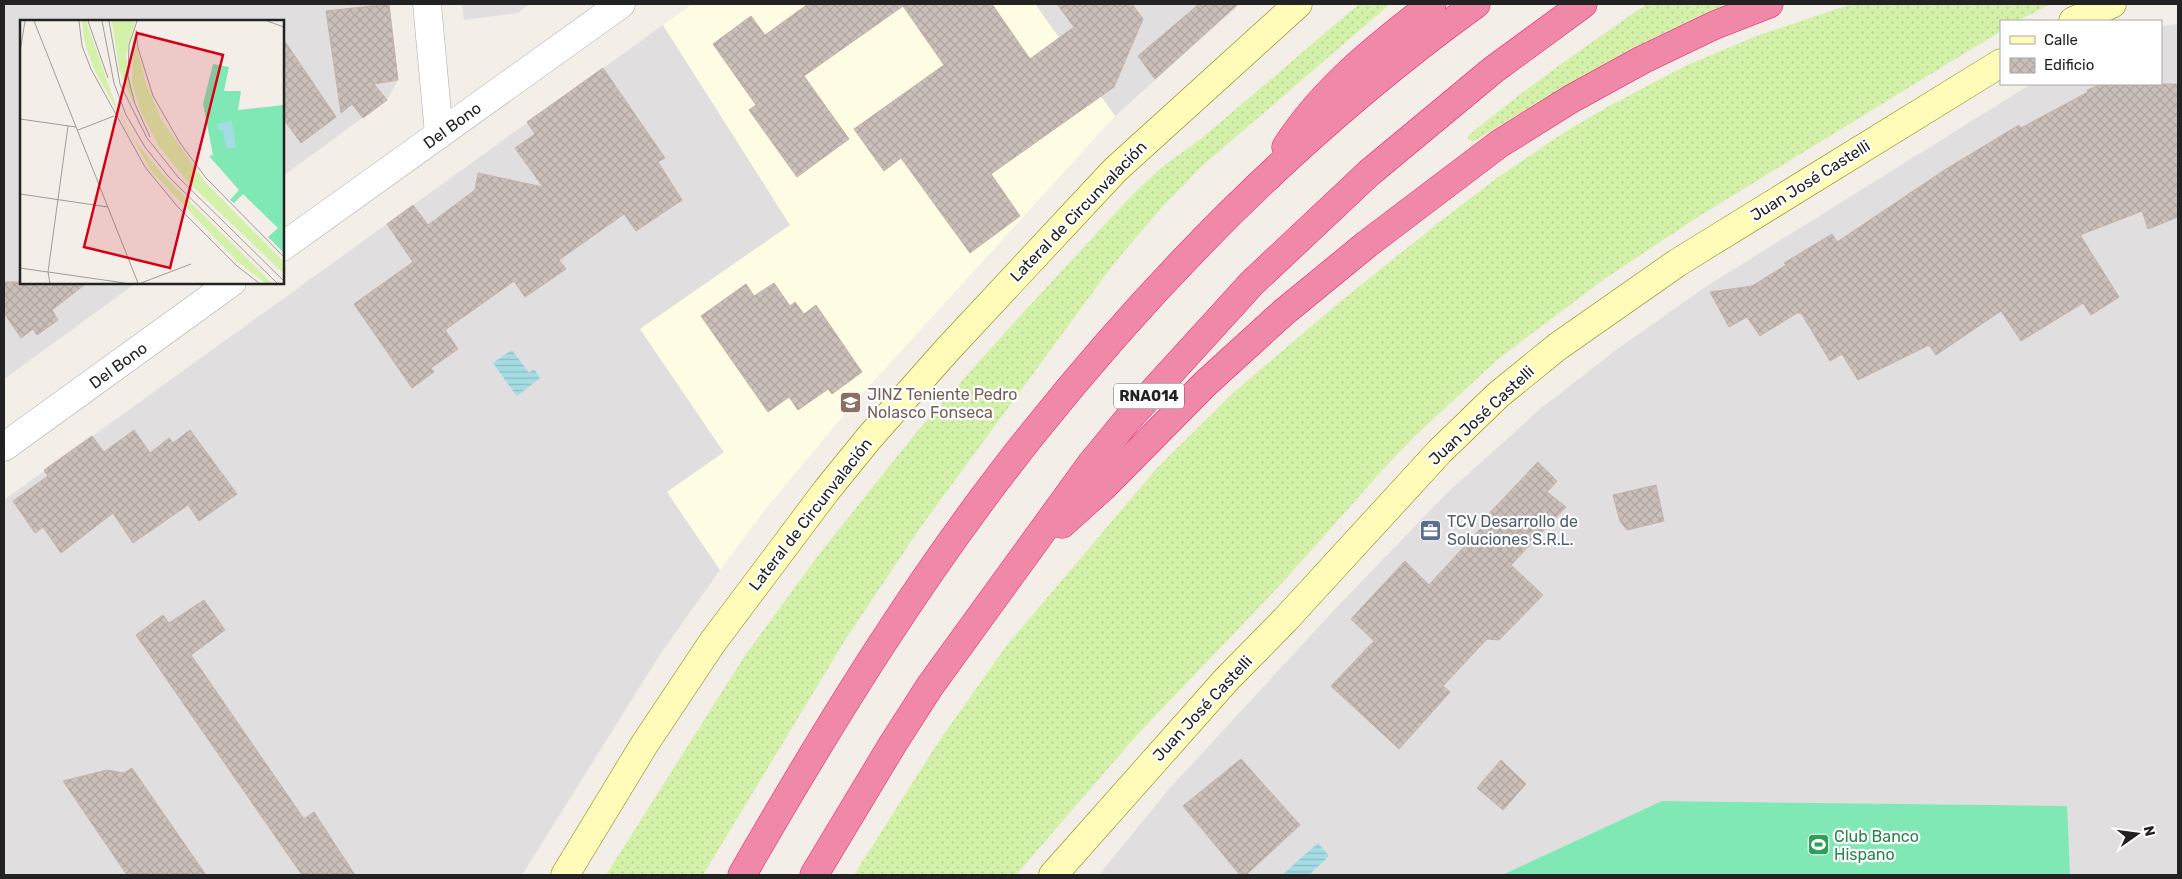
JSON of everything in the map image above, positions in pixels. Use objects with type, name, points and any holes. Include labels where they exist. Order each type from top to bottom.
[{"type":"highway","points":[[1265,180],[1299,127],[1324,96],[1357,64],[1432,4]]},
{"type":"highway","points":[[742,875],[785,800],[885,640],[1008,466],[1103,349],[1182,263],[1265,180],[1365,92],[1445,26],[1476,4]]},
{"type":"highway","name":"RNA014","points":[[814,875],[930,686],[1091,464],[1129,418],[1259,276],[1369,173],[1429,121],[1493,70],[1583,4]]},
{"type":"highway","points":[[1021,559],[1103,487],[1206,383],[1284,312],[1367,244],[1499,144],[1571,99],[1642,60],[1715,25],[1769,4]]},
{"type":"street","points":[[427,4],[440,134]]},
{"type":"street","name":"Del Bono","points":[[284,246],[621,4]]},
{"type":"street","name":"Lateral de Circunvalación","points":[[565,875],[644,745],[712,643],[793,533],[870,438],[954,341],[1115,170],[1298,4]]},
{"type":"street","points":[[2075,20],[2112,4]]},
{"type":"street","name":"Juan José Castelli","points":[[1053,875],[1227,679],[1285,620],[1440,451],[1498,395],[1558,347],[1677,263],[2000,64]]},
{"type":"street","name":"Del Bono","points":[[4,446],[229,284]]},
{"type":"shaded area","points":[[4,4],[389,4],[398,80],[387,100],[284,175],[284,20],[20,20],[20,284],[135,284],[4,379]]},
{"type":"shaded area","points":[[462,4],[530,4],[518,13],[464,20]]},
{"type":"shaded area","points":[[693,4],[1035,4],[1115,116],[852,405],[768,506],[720,570],[667,492],[724,452],[640,329],[790,225],[663,25]]},
{"type":"shaded area","points":[[1035,4],[1240,4],[1115,116]]},
{"type":"shaded area","points":[[2178,24],[2178,875],[2070,875],[2066,806],[1662,801],[1502,875],[1099,875],[1169,789],[1337,607],[1447,493],[1540,409],[1620,347],[1707,286],[2029,85],[2162,85],[2162,26]]},
{"type":"shaded area","points":[[663,25],[790,225],[640,329],[724,453],[667,492],[720,570],[659,656],[522,875],[4,875],[4,500]]},
{"type":"green space","points":[[1359,4],[1390,4],[1202,166],[1162,207],[1112,266],[920,528],[847,637],[703,875],[606,875],[746,654],[820,553],[919,429],[1133,194],[1162,167],[1202,138]]},
{"type":"green space","points":[[1647,4],[1730,4],[1632,50],[1568,85],[1474,141],[1468,139],[1468,136],[1534,84]]},
{"type":"green space","points":[[1852,4],[2051,4],[2019,20],[2000,20],[2000,32],[1693,220],[1603,280],[1497,360],[1415,436],[1388,464],[1283,582],[1137,735],[1016,875],[854,875],[939,741],[1007,645],[1157,468],[1234,392],[1341,301],[1437,224],[1497,178],[1563,133],[1609,106],[1685,66],[1759,35]]},
{"type":"green space","name":"Club Banco Hispano","points":[[1662,801],[2067,806],[2070,875],[1502,875]]},
{"type":"water","points":[[512,350],[529,373],[534,369],[540,378],[517,396],[493,363]]},
{"type":"water","points":[[1318,843],[1329,856],[1309,875],[1282,875]]},
{"type":"building","points":[[389,4],[398,80],[374,84],[387,100],[363,118],[352,104],[341,113],[326,11]]},
{"type":"building","points":[[808,4],[992,4],[1030,59],[1074,27],[1057,4],[1132,4],[1143,19],[1114,87],[991,174],[1020,216],[970,253],[901,158],[884,171],[854,129],[944,65],[903,6],[804,76],[849,139],[797,177],[749,110],[756,105],[713,44],[751,16],[765,35]]},
{"type":"building","points":[[1199,4],[1238,4],[1155,79],[1138,56]]},
{"type":"building","points":[[284,40],[336,117],[301,143],[284,120]]},
{"type":"building","points":[[603,68],[665,158],[658,162],[682,200],[636,231],[624,214],[559,260],[566,269],[525,297],[514,281],[445,330],[458,349],[431,368],[434,372],[412,388],[354,304],[413,262],[387,224],[413,205],[428,225],[475,190],[478,173],[543,187],[515,148],[535,134],[527,122]]},
{"type":"building","points":[[2178,84],[2178,217],[2148,229],[2142,211],[2080,235],[2119,297],[2091,315],[2083,303],[2021,341],[2001,311],[1936,355],[1929,345],[1858,380],[1842,354],[1830,361],[1801,313],[1797,313],[1760,336],[1747,317],[1729,327],[1710,292],[1752,286],[1786,265],[1784,263],[1832,234],[1837,242],[1946,169],[2019,125],[2021,128],[2088,92],[2087,90],[2100,85]]},
{"type":"building","points":[[4,282],[20,282],[20,284],[85,284],[52,310],[58,320],[37,335],[33,329],[21,338],[4,313]]},
{"type":"building","points":[[774,283],[790,306],[795,302],[804,314],[816,305],[862,372],[832,394],[828,389],[798,410],[789,397],[768,412],[701,316],[746,284],[754,296]]},
{"type":"building","points":[[134,430],[150,453],[169,438],[173,443],[190,430],[237,494],[199,521],[188,505],[133,543],[113,513],[61,553],[43,527],[35,533],[13,501],[48,476],[44,470],[92,436],[104,452]]},
{"type":"building","points":[[1538,462],[1557,481],[1547,492],[1566,507],[1511,565],[1543,595],[1499,640],[1487,639],[1443,686],[1450,692],[1399,749],[1331,686],[1374,641],[1351,619],[1405,561],[1429,585],[1483,526],[1480,523]]},
{"type":"building","points":[[1656,485],[1664,521],[1627,530],[1620,521],[1613,495]]},
{"type":"building","points":[[204,600],[225,630],[191,655],[304,819],[314,812],[355,875],[302,875],[136,635],[163,615],[169,623]]},
{"type":"building","points":[[1241,759],[1300,825],[1246,875],[1240,875],[1183,806]]},
{"type":"building","points":[[1501,760],[1526,784],[1503,810],[1477,788]]},
{"type":"building","points":[[132,768],[206,875],[127,875],[63,781],[107,770],[124,773]]},
{"type":"place","name":"JINZ Teniente Pedro Nolasco Fonseca","points":[[851,403]]},
{"type":"place","name":"TCV Desarrollo de Soluciones S.R.L.","points":[[1431,530]]},
{"type":"place","name":"Club Banco Hispano","points":[[1818,845]]}]
